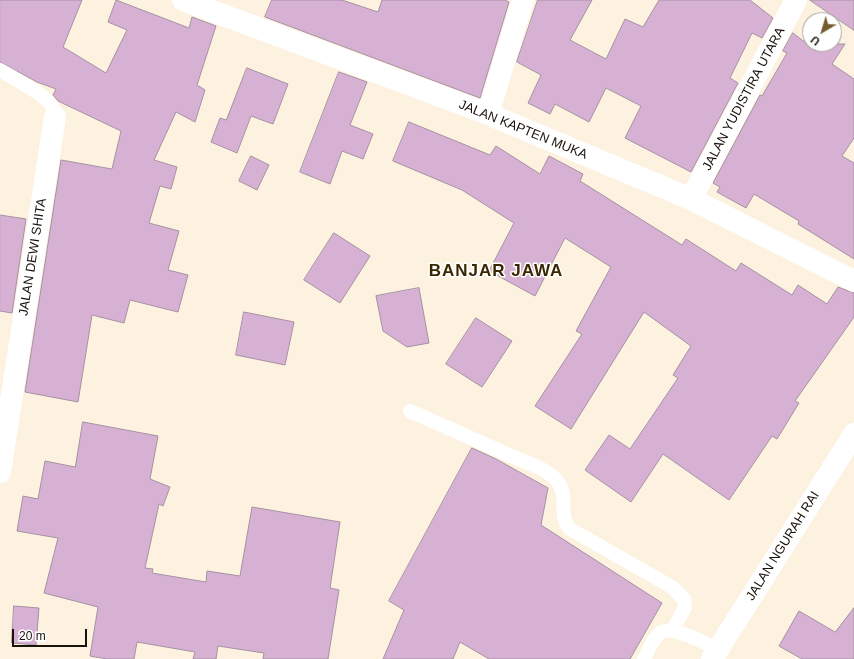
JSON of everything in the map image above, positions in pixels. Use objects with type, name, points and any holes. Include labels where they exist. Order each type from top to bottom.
[{"type":"main road","name":"JALAN KAPTEN MUKA","points":[[183,0],[488,114],[691,199],[854,281]]},
{"type":"main road","points":[[488,114],[523,0]]},
{"type":"main road","name":"JALAN YUDISTIRA UTARA","points":[[691,199],[796,0]]},
{"type":"main road","name":"JALAN DEWI SHITA","points":[[0,472],[55,117]]},
{"type":"main road","name":"JALAN NGURAH RAI","points":[[715,654],[854,434]]},
{"type":"lane","name":"JALAN DEWI SHITA","points":[[0,70],[48,101],[53,107],[55,117]]},
{"type":"lane","points":[[410,411],[535,466],[556,479],[562,487],[564,501],[563,517],[570,529],[672,587],[684,599],[685,607],[673,630]]},
{"type":"lane","points":[[644,659],[654,639],[662,632],[673,630],[715,654]]},
{"type":"building","points":[[0,0],[82,0],[63,47],[106,73],[127,30],[108,22],[116,0],[189,28],[192,17],[216,26],[197,85],[205,90],[195,122],[176,112],[154,160],[177,167],[171,189],[160,186],[149,223],[179,231],[168,270],[188,275],[178,312],[130,300],[124,323],[92,315],[78,402],[25,392],[61,160],[112,169],[121,131],[58,101],[53,95],[56,89],[37,82],[0,62]]},
{"type":"building","points":[[272,0],[342,0],[378,12],[382,0],[505,0],[509,2],[480,98],[265,17]]},
{"type":"building","points":[[538,0],[592,0],[570,40],[606,59],[625,19],[643,27],[659,0],[750,0],[773,18],[762,38],[752,33],[730,78],[738,83],[691,172],[625,138],[641,106],[606,88],[589,122],[555,104],[550,114],[528,103],[541,75],[517,62]]},
{"type":"building","points":[[810,0],[854,0],[854,30],[842,22],[842,12],[828,12]]},
{"type":"building","points":[[793,33],[802,40],[802,52],[840,52],[832,64],[854,79],[854,138],[842,156],[854,163],[854,259],[798,224],[799,221],[754,194],[746,208],[717,192],[720,187],[713,183],[760,95],[762,96],[787,53],[783,51]]},
{"type":"building","points":[[247,68],[288,84],[273,124],[251,116],[237,153],[211,142],[220,118],[226,120]]},
{"type":"building","points":[[339,72],[367,82],[350,125],[373,134],[363,159],[342,151],[330,184],[300,172]]},
{"type":"building","points":[[409,122],[490,155],[496,146],[540,174],[549,156],[583,174],[580,181],[682,245],[686,239],[736,271],[741,263],[792,295],[798,285],[827,304],[838,287],[854,293],[854,317],[795,401],[799,403],[777,439],[772,436],[729,500],[663,454],[631,502],[585,470],[609,435],[630,449],[678,378],[673,375],[691,346],[644,312],[571,429],[535,406],[582,334],[576,331],[611,267],[565,238],[535,296],[489,271],[514,223],[462,190],[393,161]]},
{"type":"building","points":[[251,156],[269,165],[257,190],[239,181]]},
{"type":"building","points":[[0,215],[26,219],[12,313],[0,311]]},
{"type":"building","points":[[334,233],[370,256],[340,303],[304,280]]},
{"type":"building","points":[[419,288],[429,343],[407,347],[383,331],[376,296]]},
{"type":"building","points":[[244,312],[294,322],[285,365],[236,355]]},
{"type":"building","points":[[476,318],[512,341],[482,387],[446,364]]},
{"type":"building","points":[[83,422],[158,436],[150,479],[170,487],[163,506],[159,504],[145,568],[153,569],[152,573],[206,582],[207,571],[240,576],[252,507],[340,522],[330,588],[339,590],[328,659],[263,659],[264,653],[218,646],[216,659],[193,659],[195,652],[137,642],[134,659],[107,659],[90,656],[98,607],[44,593],[58,538],[17,531],[23,496],[38,499],[45,461],[75,467]]},
{"type":"building","points":[[472,448],[496,459],[548,488],[541,525],[662,603],[630,659],[489,659],[460,642],[453,659],[383,659],[404,610],[389,601]]},
{"type":"building","points":[[14,606],[39,608],[36,645],[12,643]]},
{"type":"building","points":[[854,608],[854,659],[802,659],[779,646],[799,611],[835,632]]},
{"type":"district","name":"BANJAR JAWA","points":[[496,271]]}]
